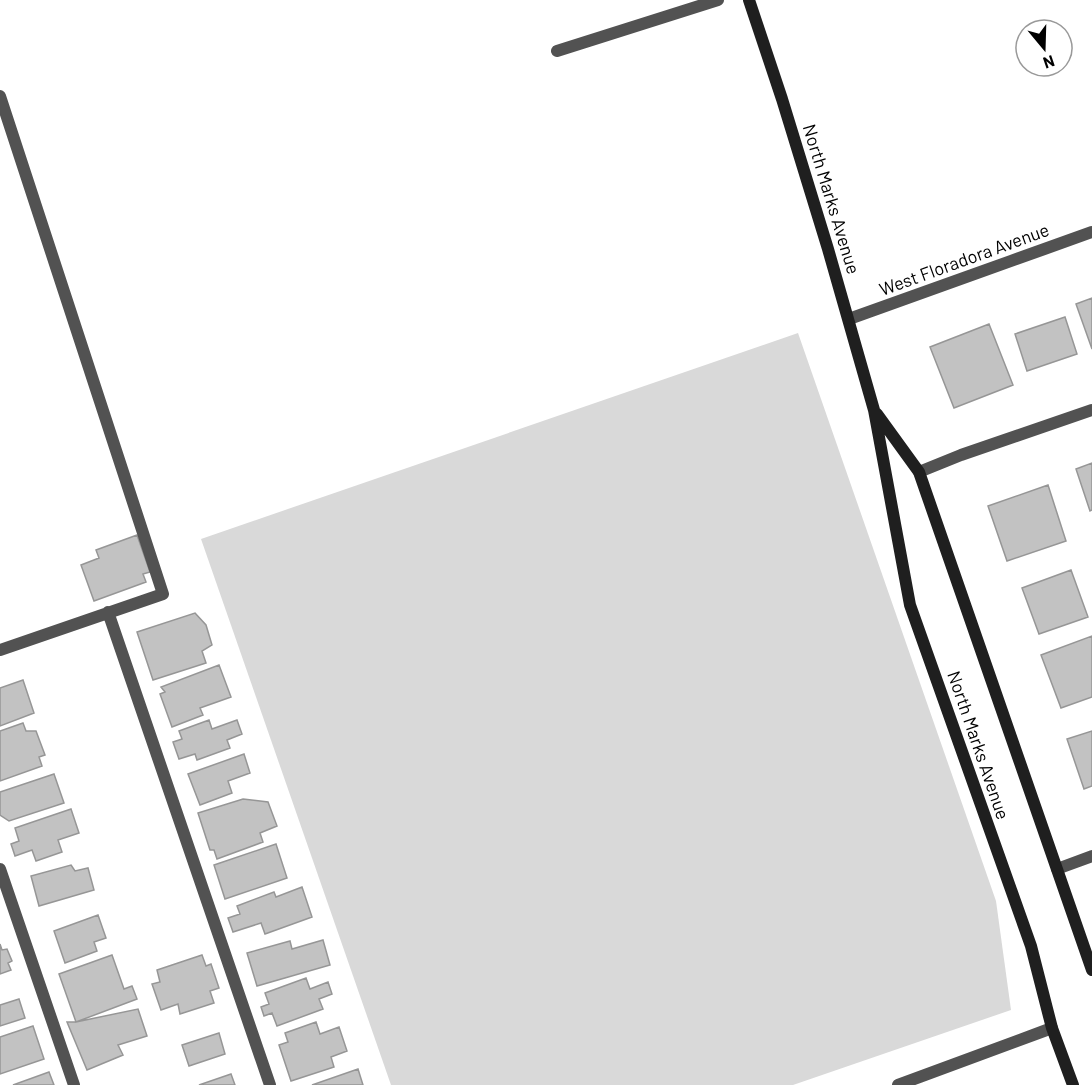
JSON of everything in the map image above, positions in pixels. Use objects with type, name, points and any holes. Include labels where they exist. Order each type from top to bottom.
[{"type":"main road","name":"North Marks Avenue","points":[[749,0],[782,99],[849,319],[874,410],[910,605],[1031,946],[1052,1028],[1072,1085]]},
{"type":"main road","name":"North Marks Avenue","points":[[874,410],[919,472],[1092,970]]},
{"type":"street","points":[[557,51],[718,0]]},
{"type":"street","points":[[0,96],[163,594],[0,650]]},
{"type":"street","name":"West Floradora Avenue","points":[[849,319],[1092,232]]},
{"type":"street","points":[[919,472],[961,455],[1092,410]]},
{"type":"street","points":[[108,612],[270,1085]]},
{"type":"street","points":[[1057,869],[1092,856]]},
{"type":"street","points":[[0,869],[74,1085]]},
{"type":"street","points":[[898,1085],[930,1080],[1052,1028]]},
{"type":"shaded area","points":[[798,333],[996,901],[1011,1010],[793,1085],[391,1085],[201,539]]},
{"type":"building","points":[[1092,298],[1092,349],[1076,304]]},
{"type":"building","points":[[1065,317],[1077,354],[1027,371],[1015,334]]},
{"type":"building","points":[[989,324],[1013,385],[954,408],[930,347]]},
{"type":"building","points":[[1092,463],[1092,510],[1090,511],[1076,469]]},
{"type":"building","points":[[1048,485],[1066,541],[1007,561],[988,506]]},
{"type":"building","points":[[137,535],[150,572],[143,574],[146,582],[94,601],[81,565],[99,558],[96,550]]},
{"type":"building","points":[[1071,570],[1088,617],[1039,634],[1022,588]]},
{"type":"building","points":[[195,613],[206,625],[212,645],[202,651],[206,663],[153,680],[137,632]]},
{"type":"building","points":[[1092,636],[1092,697],[1061,708],[1041,655]]},
{"type":"building","points":[[219,665],[231,697],[200,708],[203,715],[172,727],[160,694],[165,692],[161,687]]},
{"type":"building","points":[[23,680],[34,713],[0,726],[0,688]]},
{"type":"building","points":[[209,720],[212,729],[237,720],[242,734],[227,740],[230,748],[197,760],[195,754],[179,759],[173,742],[182,739],[179,731]]},
{"type":"building","points":[[23,723],[26,731],[36,731],[45,755],[39,757],[42,766],[0,781],[0,731]]},
{"type":"building","points":[[1092,731],[1092,786],[1084,789],[1067,739]]},
{"type":"building","points":[[244,754],[250,773],[228,781],[232,793],[200,805],[188,774]]},
{"type":"building","points":[[54,774],[64,803],[9,821],[0,815],[0,792]]},
{"type":"building","points":[[243,799],[268,802],[277,826],[260,833],[263,842],[217,859],[214,850],[210,850],[198,813]]},
{"type":"building","points":[[71,809],[79,833],[58,840],[62,852],[36,861],[32,850],[15,856],[11,844],[19,841],[15,828]]},
{"type":"building","points":[[276,844],[287,878],[225,899],[214,865]]},
{"type":"building","points":[[71,865],[75,871],[88,868],[94,890],[39,906],[31,876]]},
{"type":"building","points":[[302,887],[312,917],[265,934],[261,923],[233,932],[228,918],[240,914],[237,906],[274,892],[276,897]]},
{"type":"building","points":[[98,915],[106,938],[94,942],[97,951],[65,963],[54,931]]},
{"type":"building","points":[[323,940],[330,965],[257,986],[247,953],[290,941],[292,949]]},
{"type":"building","points":[[0,944],[2,950],[7,949],[12,961],[8,963],[11,970],[0,974]]},
{"type":"building","points":[[112,955],[124,989],[132,986],[137,999],[76,1022],[59,974]]},
{"type":"building","points":[[202,955],[206,966],[211,964],[219,988],[210,991],[214,1003],[180,1014],[178,1004],[161,1010],[152,984],[160,982],[157,970]]},
{"type":"building","points":[[306,978],[310,989],[328,982],[332,994],[319,999],[323,1009],[277,1026],[272,1013],[264,1016],[261,1007],[269,1004],[265,993]]},
{"type":"building","points":[[19,999],[25,1018],[0,1026],[0,1005]]},
{"type":"building","points":[[138,1009],[147,1036],[118,1045],[123,1055],[87,1070],[67,1022]]},
{"type":"building","points":[[316,1022],[320,1034],[339,1027],[347,1051],[331,1057],[334,1067],[291,1081],[279,1045],[288,1042],[285,1033]]},
{"type":"building","points":[[33,1026],[44,1059],[0,1074],[0,1037]]},
{"type":"building","points":[[219,1033],[225,1054],[189,1066],[182,1045]]},
{"type":"building","points":[[358,1069],[363,1085],[312,1085]]},
{"type":"building","points":[[49,1072],[54,1085],[13,1085]]},
{"type":"building","points":[[231,1074],[235,1085],[199,1085]]}]
